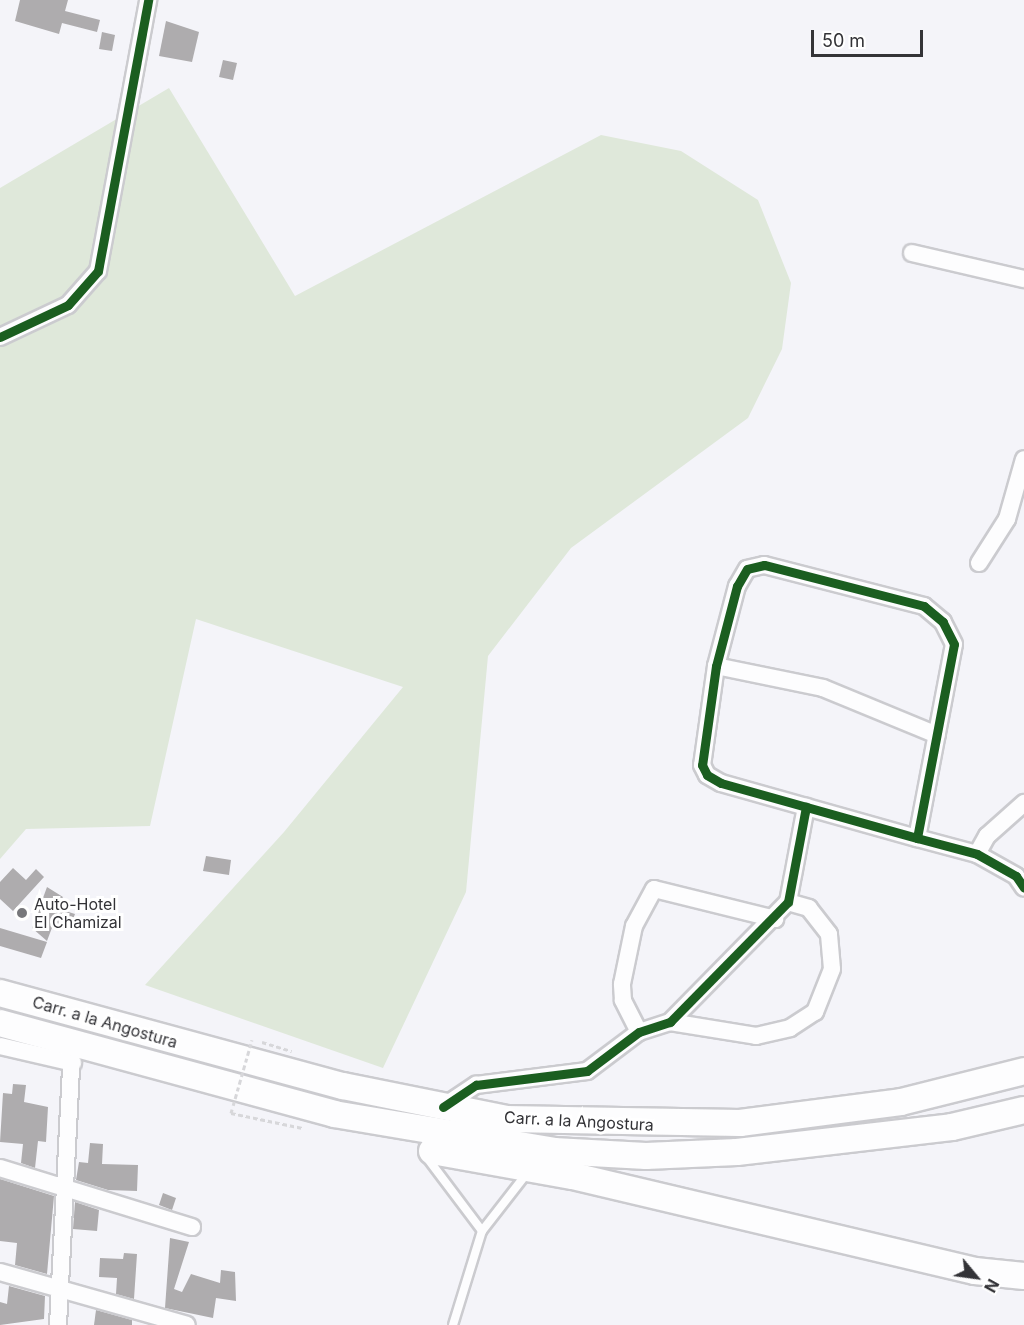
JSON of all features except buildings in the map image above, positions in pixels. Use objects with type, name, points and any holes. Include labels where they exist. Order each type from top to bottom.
[{"type":"main road","name":"Carr. a la Angostura","points":[[0,993],[343,1086],[506,1119],[740,1123],[901,1102],[1024,1071]]},
{"type":"main road","name":"Carr. a la Angostura","points":[[0,1023],[73,1053],[334,1114],[554,1151],[646,1156],[848,1140],[952,1127],[1024,1110]]},
{"type":"main road","points":[[334,1114],[384,1142],[531,1169],[1022,1278]]},
{"type":"street","points":[[0,337],[68,305],[98,271],[148,0]]},
{"type":"street","points":[[912,253],[1024,279]]},
{"type":"street","points":[[978,563],[1007,519],[1024,459]]},
{"type":"street","points":[[1007,519],[1024,523]]},
{"type":"street","points":[[917,838],[954,644],[944,622],[924,606],[764,565],[747,569],[737,586],[716,666],[702,765],[707,775],[806,807],[917,838],[977,854],[1016,876],[1024,888]]},
{"type":"street","points":[[716,666],[823,688],[936,735]]},
{"type":"street","points":[[977,854],[987,836],[1024,803]]},
{"type":"street","points":[[670,1022],[775,919],[788,902],[806,807]]},
{"type":"street","points":[[639,1032],[623,1000],[622,984],[634,926],[654,889],[775,919]]},
{"type":"street","points":[[443,1107],[476,1085],[587,1071],[639,1032],[670,1022],[756,1035],[790,1028],[815,1012],[832,969],[830,934],[809,908],[788,902]]},
{"type":"street","points":[[0,1046],[73,1053],[58,1325]]},
{"type":"street","points":[[0,1168],[66,1185],[192,1227]]},
{"type":"street","points":[[0,1272],[187,1325]]},
{"type":"lane","points":[[420,1149],[482,1231]]},
{"type":"lane","points":[[453,1325],[482,1231],[531,1169]]},
{"type":"path","points":[[270,1122],[231,1113],[252,1040],[286,1047]]},
{"type":"shaded area","points":[[169,88],[295,296],[601,135],[681,151],[758,200],[791,283],[782,349],[748,418],[571,548],[488,656],[466,892],[383,1068],[145,985],[284,832],[403,687],[196,619],[150,826],[26,829],[0,859],[0,188]]},
{"type":"cycle path","points":[[0,337],[68,305],[98,271],[148,0]]},
{"type":"cycle path","points":[[917,838],[954,644],[943,622],[924,606],[764,565],[747,569],[737,586],[716,666],[702,765],[707,775],[721,783],[917,838],[977,854],[1016,876],[1024,888]]},
{"type":"cycle path","points":[[443,1107],[476,1085],[587,1071],[639,1032],[670,1022],[788,902],[806,807]]},
{"type":"place","name":"Auto-Hotel El Chamizal","points":[[22,913]]}]
